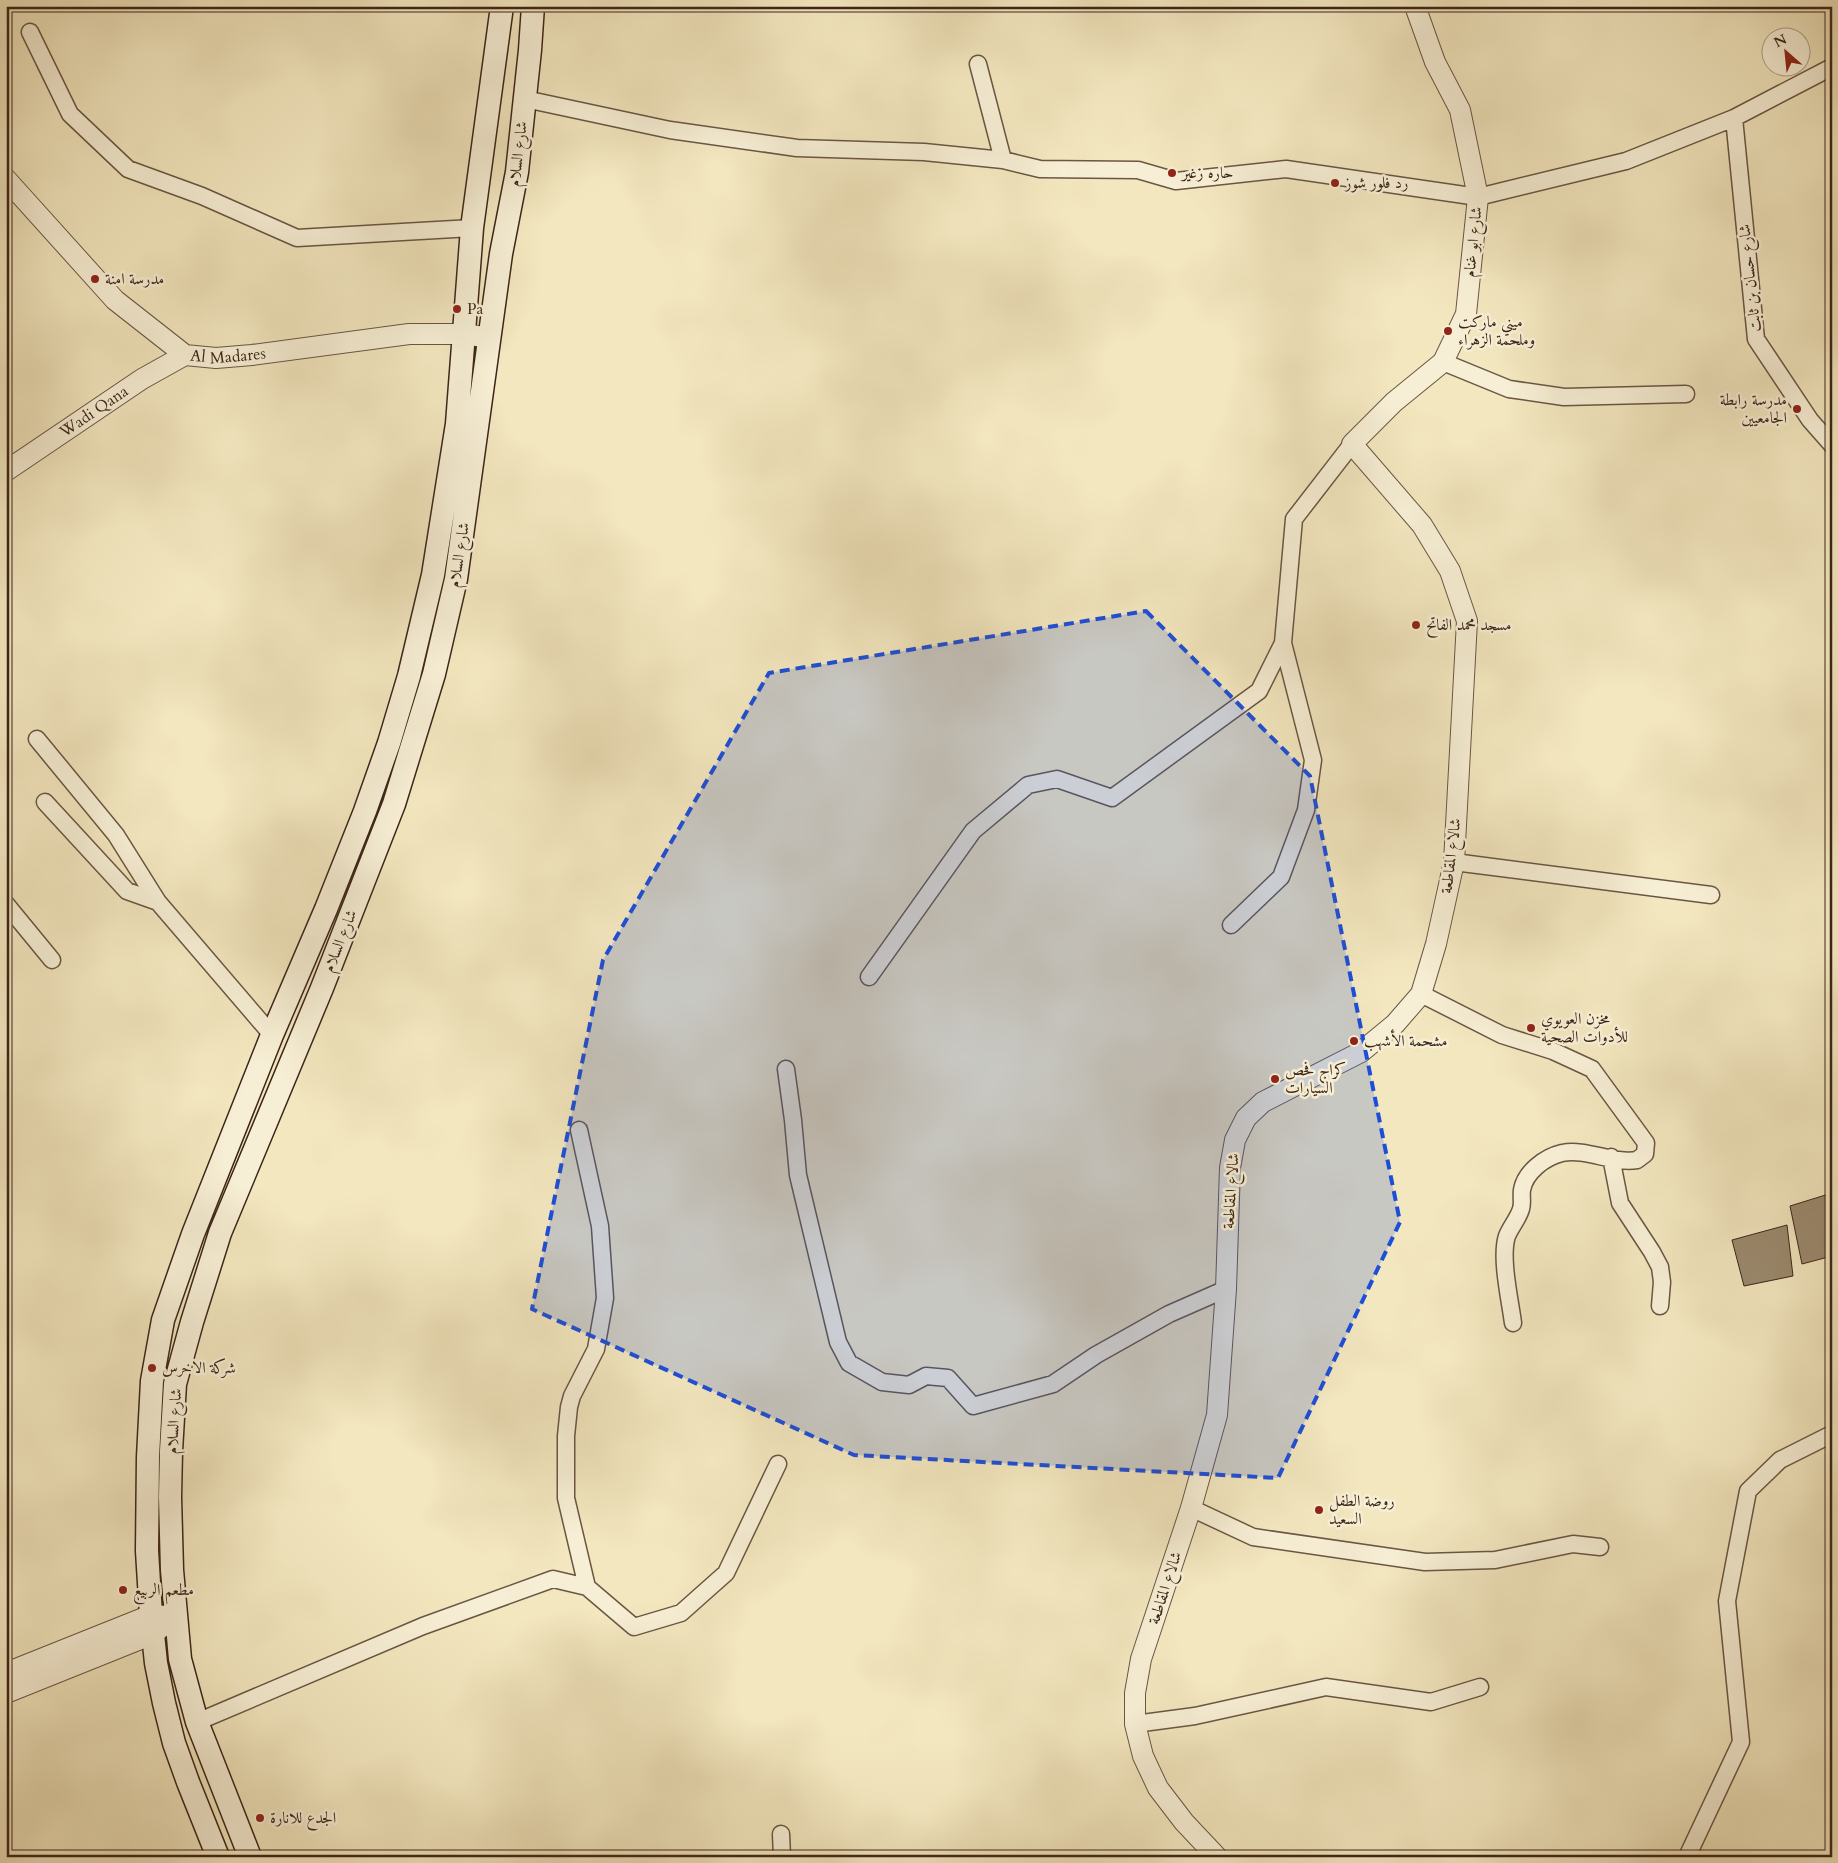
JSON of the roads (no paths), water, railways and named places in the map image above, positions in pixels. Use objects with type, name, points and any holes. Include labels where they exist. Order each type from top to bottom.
[{"type":"main road","name":"شارع السلام","points":[[218,1857],[188,1782],[170,1730],[159,1684],[148,1574],[148,1457],[152,1381],[163,1320],[192,1234],[365,811],[389,743],[409,676],[433,575],[456,424],[472,228],[502,6]]},
{"type":"main road","name":"شارع السلام","points":[[250,1857],[197,1722],[180,1659],[172,1570],[170,1497],[175,1384],[220,1233],[322,988],[394,804],[431,683],[456,579],[501,254],[517,172],[533,6]]},
{"type":"street","name":"شارع ابو غنام","points":[[1352,444],[1394,402],[1443,362],[1466,314],[1478,197],[1460,110],[1435,62],[1415,6]]},
{"type":"street","points":[[30,32],[70,114],[128,168],[202,196],[297,238],[472,228]]},
{"type":"street","points":[[978,64],[1003,160]]},
{"type":"street","points":[[525,99],[670,130],[797,148],[924,152],[1003,160],[1040,169],[1138,170],[1176,181],[1286,169],[1478,197],[1626,162],[1734,118],[1832,67]]},
{"type":"street","name":"شارع حسان بن ثابت","points":[[1734,118],[1756,339],[1810,420],[1832,445]]},
{"type":"street","name":"Al Madares","points":[[6,179],[115,300],[185,355],[216,358],[243,356],[409,334],[464,334],[490,338]]},
{"type":"street","name":"Wadi Qana","points":[[6,471],[142,379],[185,355]]},
{"type":"street","points":[[1443,362],[1509,388],[1564,397],[1686,394]]},
{"type":"street","points":[[1231,924],[1281,877],[1306,810],[1313,760],[1283,644],[1294,519],[1352,444]]},
{"type":"street","name":"شالاع المقاطعة","points":[[1217,1857],[1184,1822],[1158,1788],[1143,1756],[1135,1724],[1135,1693],[1142,1659],[1191,1508],[1218,1414],[1226,1289],[1230,1168],[1235,1140],[1246,1118],[1263,1102],[1361,1052],[1395,1024],[1420,994],[1436,944],[1454,862],[1467,621],[1450,571],[1422,525],[1352,444]]},
{"type":"street","points":[[869,978],[973,831],[1028,785],[1057,779],[1112,798],[1259,691],[1283,644]]},
{"type":"street","points":[[37,739],[116,835],[158,902],[272,1035]]},
{"type":"street","points":[[45,802],[127,890],[158,902]]},
{"type":"street","points":[[1454,862],[1711,895]]},
{"type":"street","points":[[6,904],[52,960]]},
{"type":"street","points":[[1420,994],[1502,1035],[1554,1051],[1592,1069],[1646,1141],[1645,1154],[1637,1160],[1582,1152],[1563,1153],[1541,1162],[1526,1180],[1522,1189],[1522,1208],[1511,1227],[1505,1248],[1513,1323]]},
{"type":"street","points":[[786,1068],[798,1175],[838,1342],[849,1363],[882,1382],[909,1385],[926,1376],[948,1378],[973,1406],[1054,1384],[1096,1355],[1169,1314],[1226,1289]]},
{"type":"street","points":[[579,1130],[600,1226],[604,1298],[596,1349],[568,1407],[566,1436],[566,1498],[587,1588]]},
{"type":"street","points":[[1611,1157],[1620,1203],[1652,1252],[1660,1268],[1662,1282],[1660,1306]]},
{"type":"street","points":[[1687,1857],[1741,1742],[1727,1601],[1748,1491],[1780,1460],[1832,1434]]},
{"type":"street","points":[[197,1722],[423,1626],[553,1579],[587,1588],[634,1627],[680,1613],[726,1573],[778,1464]]},
{"type":"street","points":[[1191,1508],[1254,1538],[1425,1562],[1495,1560],[1573,1544],[1600,1547]]},
{"type":"street","points":[[6,1673],[175,1616]]},
{"type":"street","points":[[6,1693],[152,1625]]},
{"type":"street","points":[[1135,1724],[1195,1716],[1326,1687],[1431,1702],[1480,1687]]},
{"type":"street","points":[[781,1834],[782,1857]]},
{"type":"place","name":"حاره زغير","points":[[1172,173]]},
{"type":"place","name":"رد فلور شوز","points":[[1335,183]]},
{"type":"place","name":"مدرسة امنة","points":[[95,279]]},
{"type":"place","name":"Pa","points":[[457,309]]},
{"type":"place","name":"ميني ماركت وملحمة الزهراء","points":[[1448,331]]},
{"type":"place","name":"مدرسة رابطة الجامعيين","points":[[1797,409]]},
{"type":"place","name":"مسجد محمد الفاتح","points":[[1416,625]]},
{"type":"place","name":"مخزن العويوي للأدوات الصحية","points":[[1531,1028]]},
{"type":"place","name":"مشحمة الأشهب","points":[[1354,1041]]},
{"type":"place","name":"كراج فحص السيارات","points":[[1275,1079]]},
{"type":"place","name":"شركة الاخرس","points":[[152,1368]]},
{"type":"place","name":"روضة الطفل السعيد","points":[[1319,1510]]},
{"type":"place","name":"مطعم الربيع","points":[[123,1590]]},
{"type":"place","name":"الجدع للانارة","points":[[260,1818]]}]
